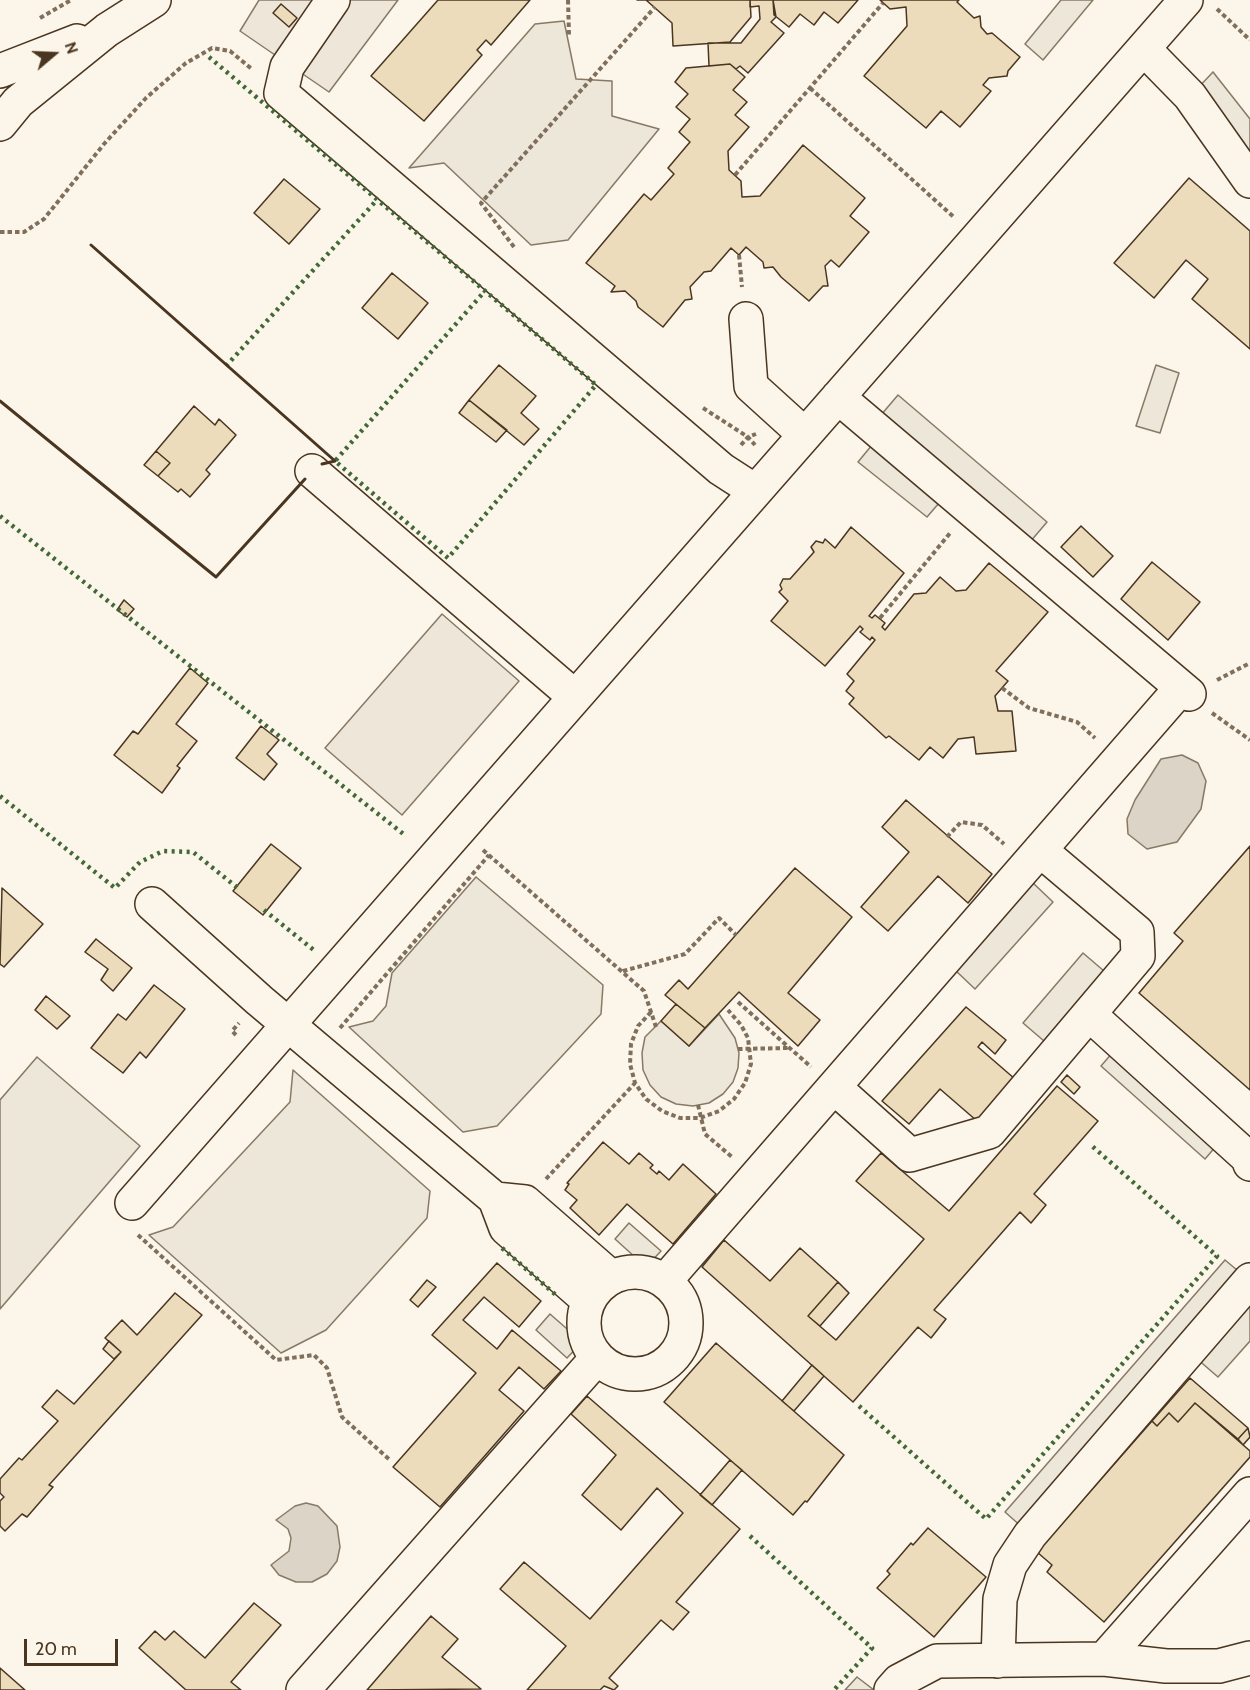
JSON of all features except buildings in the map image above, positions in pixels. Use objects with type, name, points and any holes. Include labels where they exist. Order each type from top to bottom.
[{"type":"main road","points":[[0,124],[18,102],[107,30],[154,0]]},
{"type":"main road","points":[[333,0],[287,67],[281,93],[721,469],[765,480]]},
{"type":"main road","points":[[132,1203],[1144,49],[1201,4]]},
{"type":"main road","points":[[0,71],[107,30]]},
{"type":"main road","points":[[1144,49],[1190,96],[1250,181]]},
{"type":"main road","points":[[746,319],[751,386],[804,435]]},
{"type":"main road","points":[[666,1281],[1118,760],[1185,691],[838,396]]},
{"type":"main road","points":[[312,471],[575,697]]},
{"type":"main road","points":[[834,1087],[910,1155],[989,1132],[1138,956],[1137,932],[1034,857]]},
{"type":"main road","points":[[152,904],[259,1000],[510,1201],[611,1277]]},
{"type":"main road","points":[[1089,1014],[1248,1158],[1250,1164]]},
{"type":"main road","points":[[510,1201],[506,1228],[588,1300]]},
{"type":"main road","points":[[624,1272],[652,1274],[666,1281],[677,1294],[684,1309],[686,1326],[682,1343],[673,1357],[660,1368],[644,1373],[626,1374],[611,1368],[597,1358],[584,1330],[584,1315],[588,1300],[598,1287],[611,1277],[624,1272]]},
{"type":"main road","points":[[998,1661],[1000,1599],[1010,1565],[1030,1535],[1250,1280]]},
{"type":"main road","points":[[303,1690],[597,1358]]},
{"type":"main road","points":[[1104,1659],[1250,1494]]},
{"type":"main road","points":[[891,1690],[899,1681],[937,1661],[1104,1659],[1166,1666],[1219,1666],[1250,1658]]},
{"type":"path","points":[[568,0],[569,35]]},
{"type":"path","points":[[735,175],[883,3]]},
{"type":"path","points":[[1201,4],[1250,40]]},
{"type":"path","points":[[519,254],[481,203],[655,8]]},
{"type":"path","points":[[0,232],[24,232],[44,219],[104,144],[146,98],[186,63],[212,48],[230,51],[281,93]]},
{"type":"path","points":[[810,88],[977,237]]},
{"type":"path","points":[[701,407],[748,437],[765,480]]},
{"type":"path","points":[[880,618],[970,509]]},
{"type":"path","points":[[1002,688],[1029,708],[1077,722],[1118,760]]},
{"type":"path","points":[[1185,691],[1250,741]]},
{"type":"path","points":[[947,837],[961,822],[982,825],[1034,857]]},
{"type":"path","points":[[460,829],[644,991],[656,1027]]},
{"type":"path","points":[[623,971],[685,954],[719,918],[736,935]]},
{"type":"path","points":[[738,1002],[834,1087]]},
{"type":"path","points":[[651,1011],[638,1026],[631,1044],[630,1064],[635,1083],[646,1099],[662,1111],[680,1118],[700,1118],[719,1111],[734,1099],[745,1083],[750,1064],[750,1048],[741,1025],[728,1010]]},
{"type":"path","points":[[738,1049],[790,1048]]},
{"type":"path","points":[[510,1201],[635,1083]]},
{"type":"path","points":[[698,1105],[705,1134],[756,1177]]},
{"type":"shaded area","points":[[259,0],[398,0],[329,92],[240,31]]},
{"type":"shaded area","points":[[1061,0],[1093,0],[1043,60],[1025,44]]},
{"type":"shaded area","points":[[564,21],[576,79],[612,81],[612,116],[659,129],[568,240],[531,245],[444,163],[409,168],[535,24]]},
{"type":"shaded area","points":[[1213,72],[1250,119],[1250,162],[1196,90]]},
{"type":"shaded area","points":[[1156,365],[1179,373],[1160,433],[1136,426]]},
{"type":"shaded area","points":[[898,395],[1047,522],[1030,542],[958,481],[927,517],[858,462],[872,445],[881,415]]},
{"type":"shaded area","points":[[442,614],[519,681],[402,815],[325,748]]},
{"type":"shaded area","points":[[1182,755],[1198,763],[1206,781],[1201,809],[1177,842],[1147,849],[1128,834],[1127,819],[1135,800],[1161,759]]},
{"type":"shaded area","points":[[476,877],[603,985],[601,1014],[497,1126],[463,1132],[349,1027],[373,1021],[386,1006],[392,973]]},
{"type":"shaded area","points":[[1033,883],[1053,902],[975,989],[955,970]]},
{"type":"shaded area","points":[[1083,953],[1104,971],[1044,1041],[1023,1023]]},
{"type":"shaded area","points":[[719,1014],[735,1038],[739,1053],[738,1068],[733,1082],[723,1094],[709,1103],[693,1106],[676,1104],[661,1097],[650,1085],[643,1070],[642,1053],[645,1037],[661,1021],[689,1046]]},
{"type":"shaded area","points":[[1113,1052],[1217,1145],[1205,1159],[1101,1066]]},
{"type":"shaded area","points":[[37,1057],[140,1146],[0,1309],[0,1100]]},
{"type":"shaded area","points":[[293,1070],[430,1191],[427,1218],[326,1330],[281,1353],[149,1235],[173,1227],[290,1102]]},
{"type":"shaded area","points":[[629,1223],[661,1251],[646,1267],[615,1239]]},
{"type":"shaded area","points":[[1225,1260],[1243,1275],[1250,1271],[1250,1341],[1218,1377],[1181,1345],[1023,1528],[1005,1512]]},
{"type":"shaded area","points":[[550,1314],[582,1342],[567,1358],[536,1330]]},
{"type":"shaded area","points":[[306,1503],[318,1506],[337,1526],[340,1547],[337,1561],[327,1574],[312,1582],[296,1582],[279,1575],[271,1565],[289,1551],[291,1538],[288,1529],[276,1520],[295,1506]]},
{"type":"shaded area","points":[[857,1677],[874,1690],[845,1690]]},
{"type":"hedge","points":[[209,57],[596,385],[448,558],[335,461],[484,292]]},
{"type":"hedge","points":[[226,366],[376,201]]},
{"type":"hedge","points":[[0,516],[406,836]]},
{"type":"hedge","points":[[0,796],[115,888],[140,862],[163,851],[193,852],[239,889]]},
{"type":"hedge","points":[[264,910],[315,951]]},
{"type":"hedge","points":[[859,1406],[986,1519],[1217,1256],[1092,1146]]},
{"type":"hedge","points":[[502,1248],[557,1296]]},
{"type":"hedge","points":[[750,1536],[872,1648],[834,1690]]},
{"type":"wall","points":[[91,245],[335,461],[322,464]]},
{"type":"wall","points":[[0,401],[216,577],[305,479]]}]
